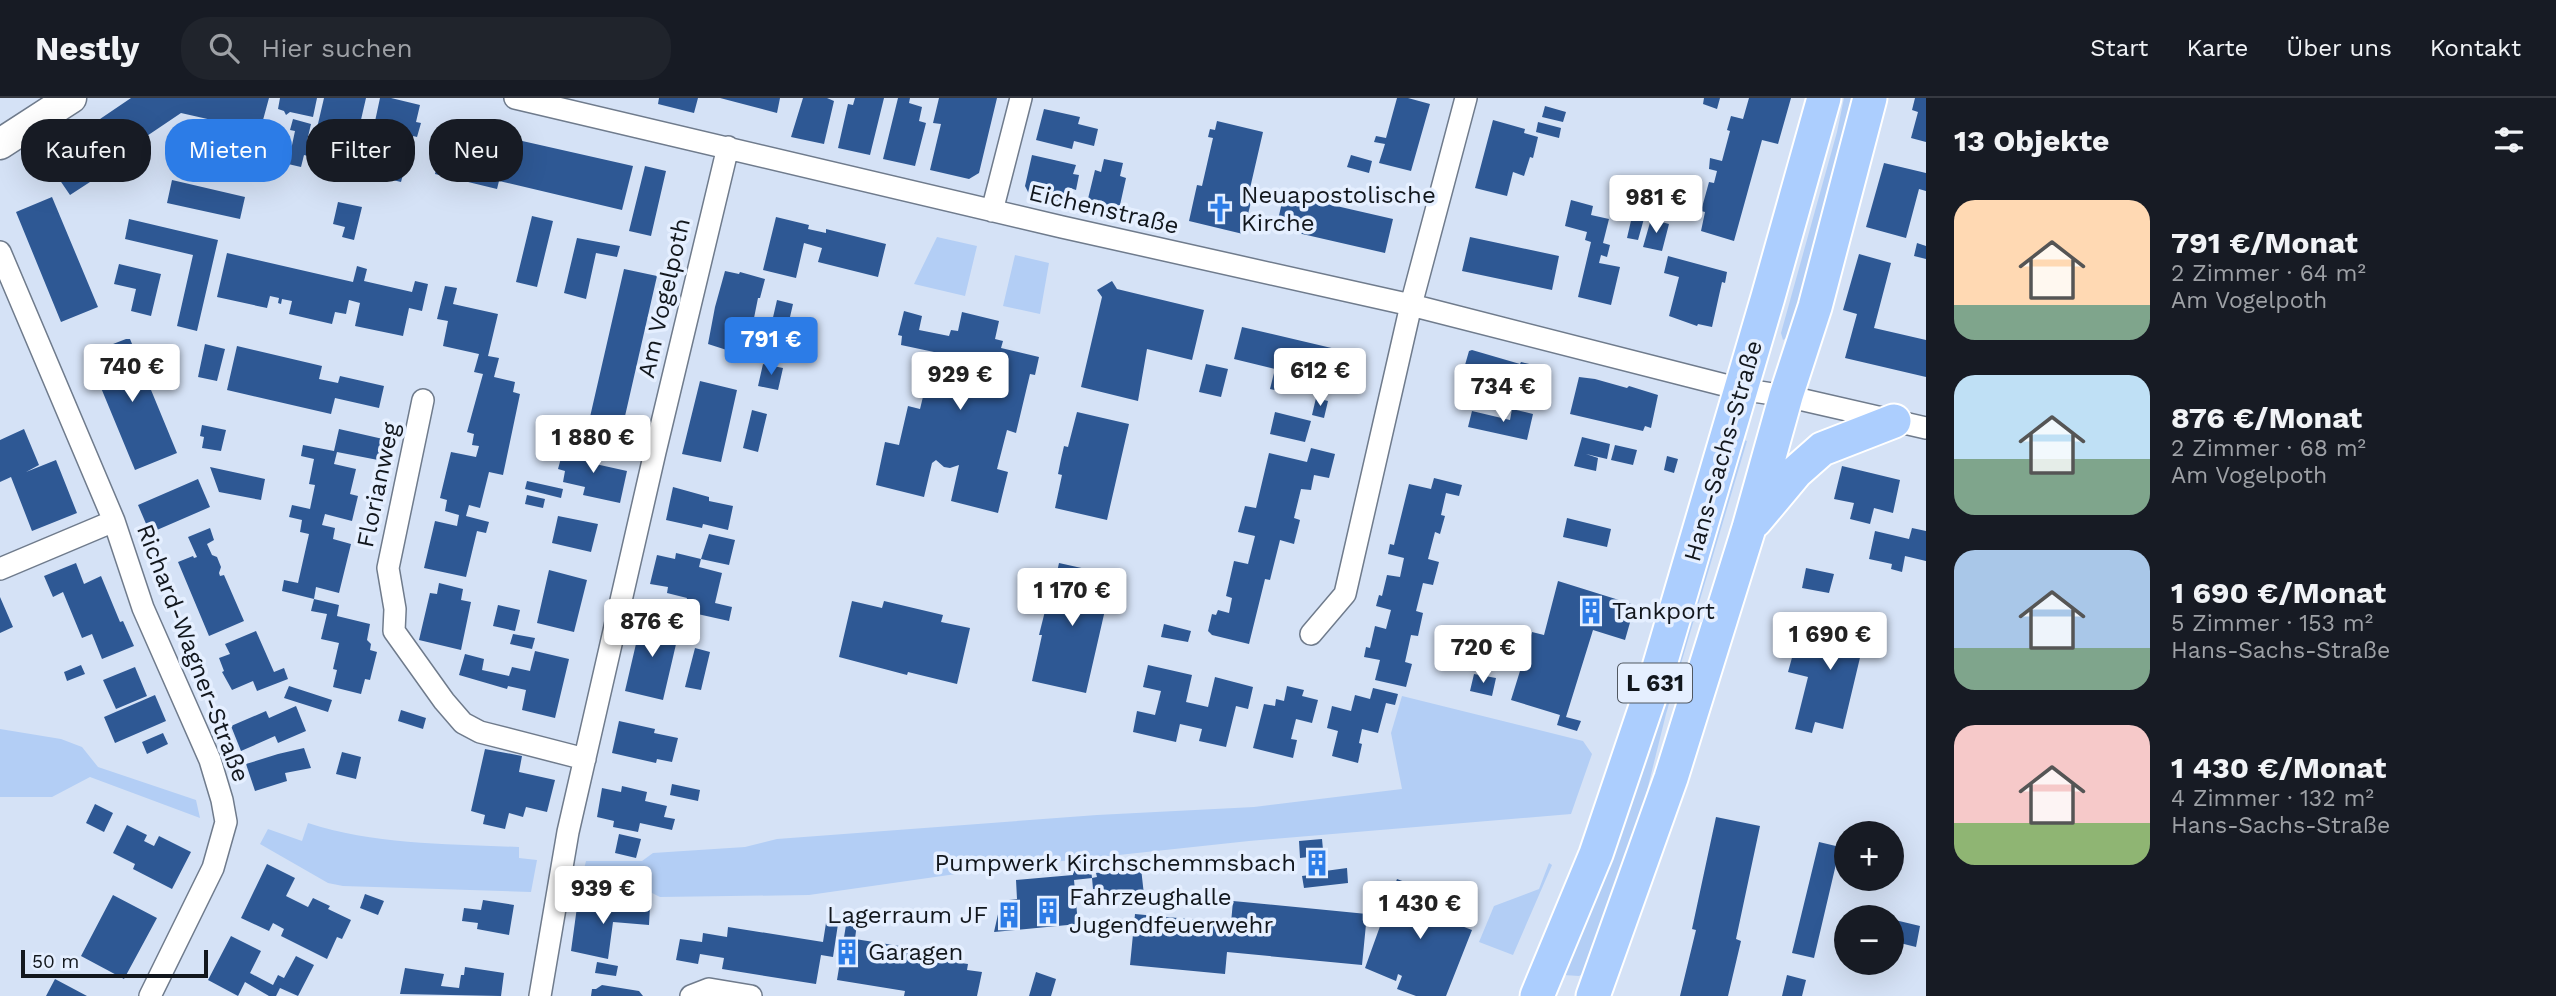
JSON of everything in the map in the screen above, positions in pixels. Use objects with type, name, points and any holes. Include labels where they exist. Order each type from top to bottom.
[{"type":"main road","points":[[0,144],[71,98]]},
{"type":"main road","name":"Hans-Sachs-Straße","points":[[1537,996],[1596,854],[1633,749],[1768,297],[1824,98]]},
{"type":"main road","name":"Hans-Sachs-Straße","points":[[1593,996],[1671,778],[1749,528],[1786,396],[1815,307],[1870,98]]},
{"type":"main road","points":[[1749,528],[1796,472],[1822,449],[1894,421]]},
{"type":"street","name":"Eichenstraße","points":[[515,98],[992,211],[1411,305],[1740,389],[1786,396],[1926,428]]},
{"type":"street","points":[[992,211],[1020,98]]},
{"type":"street","points":[[1311,634],[1345,594],[1411,305],[1466,98]]},
{"type":"street","name":"Am Vogelpoth","points":[[540,996],[561,866],[584,759],[728,147]]},
{"type":"street","name":"Richard-Wagner-Straße","points":[[0,252],[114,521],[143,608],[210,760],[226,822],[213,868],[150,996]]},
{"type":"street","name":"Florianweg","points":[[423,400],[387,568],[396,609],[394,631],[463,723],[480,732],[584,759]]},
{"type":"street","name":"Richard-Wagner-Straße","points":[[0,569],[114,521]]},
{"type":"street","points":[[691,996],[709,989],[751,996]]},
{"type":"shaded area","points":[[1844,98],[1855,98],[1788,337],[1783,340],[1781,333]]},
{"type":"shaded area","points":[[937,237],[977,246],[965,296],[914,284]]},
{"type":"shaded area","points":[[1015,255],[1049,263],[1040,314],[1003,306]]},
{"type":"shaded area","points":[[1740,439],[1747,441],[1666,714],[1641,815],[1587,972],[1579,976],[1564,975],[1596,900],[1639,781]]},
{"type":"shaded area","points":[[1402,696],[1583,741],[1592,754],[1571,814],[1249,841],[998,868],[809,895],[660,897],[642,888],[644,873],[583,873],[586,861],[642,861],[653,853],[745,847],[777,839],[1097,815],[1254,807],[1402,789],[1391,733]]},
{"type":"shaded area","points":[[0,729],[61,739],[82,747],[98,767],[196,800],[200,818],[90,777],[52,797],[0,797]]},
{"type":"shaded area","points":[[308,823],[359,836],[439,844],[519,847],[519,858],[537,860],[531,892],[343,886],[328,883],[260,844],[268,829],[302,841]]},
{"type":"shaded area","points":[[1549,863],[1552,865],[1513,955],[1479,942],[1494,906],[1539,889]]},
{"type":"building","points":[[131,98],[269,98],[263,119],[207,119],[181,113],[172,119],[165,119],[165,124],[151,133],[151,119],[100,119]]},
{"type":"building","points":[[280,98],[317,98],[313,117],[290,112],[286,115],[278,109]]},
{"type":"building","points":[[324,98],[366,98],[361,119],[319,119]]},
{"type":"building","points":[[380,98],[420,105],[416,122],[421,123],[417,137],[415,119],[376,119]]},
{"type":"building","points":[[659,98],[698,98],[694,113],[658,104]]},
{"type":"building","points":[[720,98],[780,98],[777,113]]},
{"type":"building","points":[[803,98],[827,98],[834,101],[824,144],[791,137]]},
{"type":"building","points":[[855,98],[884,98],[870,155],[838,148],[848,104],[853,105]]},
{"type":"building","points":[[898,98],[910,98],[909,103],[922,107],[919,121],[926,123],[915,166],[883,159]]},
{"type":"building","points":[[939,98],[997,98],[979,173],[969,179],[930,170],[941,124],[933,123]]},
{"type":"building","points":[[1397,98],[1430,104],[1411,171],[1379,163],[1385,144],[1374,142],[1376,136],[1386,138]]},
{"type":"building","points":[[1704,98],[1720,98],[1717,109],[1703,104]]},
{"type":"building","points":[[1749,98],[1791,98],[1778,144],[1762,140],[1734,241],[1701,231],[1705,212],[1701,211],[1709,182],[1714,183],[1717,171],[1709,169],[1710,158],[1722,161],[1731,116],[1743,119]]},
{"type":"building","points":[[1915,98],[1926,98],[1926,142],[1911,138],[1918,112],[1912,110]]},
{"type":"building","points":[[1545,106],[1566,112],[1563,122],[1542,117]]},
{"type":"building","points":[[1044,109],[1080,117],[1078,124],[1098,129],[1094,146],[1074,141],[1072,149],[1036,140]]},
{"type":"building","points":[[293,119],[306,123],[306,156],[301,167],[292,165],[295,131],[292,130]]},
{"type":"building","points":[[1493,120],[1525,129],[1524,133],[1538,137],[1533,158],[1530,157],[1524,176],[1513,172],[1507,196],[1475,188]]},
{"type":"building","points":[[1217,121],[1263,132],[1248,197],[1252,198],[1243,234],[1189,221],[1197,185],[1202,186],[1213,138],[1208,137],[1210,129],[1215,130]]},
{"type":"building","points":[[1538,122],[1561,128],[1559,138],[1536,132]]},
{"type":"building","points":[[523,141],[633,166],[622,210],[503,182],[523,182]]},
{"type":"building","points":[[1032,155],[1076,165],[1073,174],[1079,175],[1076,190],[1070,188],[1067,203],[1029,194],[1025,186]]},
{"type":"building","points":[[1351,155],[1372,161],[1369,173],[1347,167]]},
{"type":"building","points":[[1104,159],[1123,163],[1120,176],[1126,178],[1118,214],[1086,207],[1095,170],[1101,172]]},
{"type":"building","points":[[1884,163],[1926,173],[1926,191],[1919,189],[1906,238],[1866,227]]},
{"type":"building","points":[[645,166],[666,171],[651,236],[629,231]]},
{"type":"building","points":[[61,182],[90,182],[70,195]]},
{"type":"building","points":[[172,182],[245,197],[240,219],[167,203]]},
{"type":"building","points":[[468,182],[499,182],[497,189]]},
{"type":"building","points":[[1284,194],[1393,219],[1385,253],[1276,228]]},
{"type":"building","points":[[52,197],[98,307],[61,322],[16,212]]},
{"type":"building","points":[[1571,200],[1593,206],[1591,215],[1609,219],[1603,243],[1610,245],[1607,257],[1601,255],[1599,263],[1620,267],[1611,305],[1578,297],[1591,242],[1585,240],[1587,232],[1565,226]]},
{"type":"building","points":[[338,202],[362,207],[354,240],[342,237],[345,227],[333,224]]},
{"type":"building","points":[[1633,212],[1645,215],[1638,240],[1627,238]]},
{"type":"building","points":[[532,216],[553,221],[537,287],[516,282]]},
{"type":"building","points":[[776,217],[809,225],[808,229],[826,233],[826,229],[886,244],[878,277],[818,262],[822,248],[804,243],[796,278],[763,270]]},
{"type":"building","points":[[129,219],[218,240],[197,331],[177,326],[193,255],[125,239]]},
{"type":"building","points":[[1651,219],[1669,224],[1662,251],[1643,247]]},
{"type":"building","points":[[1470,237],[1559,256],[1552,290],[1462,271]]},
{"type":"building","points":[[577,238],[620,246],[617,257],[596,253],[586,299],[564,293]]},
{"type":"building","points":[[1917,243],[1926,246],[1926,259],[1914,256]]},
{"type":"building","points":[[227,253],[353,282],[357,266],[367,269],[364,281],[412,292],[415,281],[428,284],[422,311],[409,308],[403,336],[355,326],[360,303],[349,300],[346,314],[335,312],[332,324],[289,314],[292,301],[282,299],[281,304],[278,303],[279,298],[270,296],[267,308],[217,297]]},
{"type":"building","points":[[1859,254],[1891,263],[1874,328],[1926,340],[1926,377],[1845,358],[1857,314],[1843,310]]},
{"type":"building","points":[[1668,256],[1727,272],[1725,283],[1722,282],[1712,327],[1697,326],[1669,316],[1679,277],[1664,273]]},
{"type":"building","points":[[119,264],[161,274],[151,316],[131,311],[136,289],[114,284]]},
{"type":"building","points":[[624,269],[657,276],[620,438],[587,430]]},
{"type":"building","points":[[725,271],[765,279],[758,298],[747,353],[733,352],[708,344]]},
{"type":"building","points":[[1112,281],[1117,289],[1204,310],[1192,360],[1147,349],[1138,401],[1081,387],[1102,297],[1097,290]]},
{"type":"building","points":[[445,286],[457,288],[453,304],[498,314],[488,356],[499,358],[494,377],[515,382],[513,392],[520,394],[503,475],[489,472],[480,508],[469,505],[466,516],[489,522],[486,533],[477,531],[466,577],[424,568],[435,521],[457,526],[459,515],[445,511],[447,500],[440,498],[451,452],[476,457],[479,446],[472,445],[474,434],[467,432],[483,374],[474,372],[479,354],[443,346],[448,321],[437,319]]},
{"type":"building","points":[[777,300],[793,304],[784,343],[768,339]]},
{"type":"building","points":[[904,311],[922,316],[919,330],[949,336],[951,330],[958,331],[962,312],[999,321],[995,339],[1003,341],[1001,348],[1039,357],[1035,375],[1030,374],[1016,433],[1007,430],[997,469],[1008,472],[998,513],[951,501],[959,465],[950,468],[944,467],[936,460],[932,463],[924,497],[876,485],[885,442],[899,445],[908,406],[920,409],[934,352],[901,345],[902,336],[898,335]]},
{"type":"building","points":[[1242,327],[1340,350],[1332,382],[1292,373],[1288,393],[1270,389],[1275,369],[1234,359]]},
{"type":"building","points":[[130,339],[177,453],[135,470],[87,354]]},
{"type":"building","points":[[205,344],[225,349],[217,381],[198,377]]},
{"type":"building","points":[[237,346],[322,366],[319,379],[338,383],[340,376],[384,386],[379,408],[335,398],[331,414],[227,390]]},
{"type":"building","points":[[1469,351],[1520,364],[1538,366],[1540,369],[1531,407],[1460,390],[1463,364],[1465,365]]},
{"type":"building","points":[[763,364],[783,368],[778,390],[758,386]]},
{"type":"building","points":[[1206,364],[1228,369],[1221,397],[1199,392]]},
{"type":"building","points":[[1579,377],[1627,388],[1629,386],[1658,395],[1651,428],[1645,426],[1643,431],[1570,414]]},
{"type":"building","points":[[700,381],[737,390],[721,462],[682,454]]},
{"type":"building","points":[[1316,398],[1328,401],[1324,418],[1312,415]]},
{"type":"building","points":[[1512,409],[1533,414],[1527,440],[1468,427],[1472,411],[1510,420]]},
{"type":"building","points":[[752,410],[767,414],[758,452],[743,448]]},
{"type":"building","points":[[1077,412],[1129,424],[1107,520],[1055,508],[1062,475],[1058,474],[1061,459],[1064,446],[1068,447]]},
{"type":"building","points":[[1275,412],[1311,421],[1305,442],[1270,434]]},
{"type":"building","points":[[202,425],[226,430],[221,451],[202,448]]},
{"type":"building","points":[[24,429],[39,465],[26,472],[56,460],[77,513],[32,531],[11,477],[0,482],[0,440]]},
{"type":"building","points":[[339,429],[383,439],[378,460],[337,452],[334,464],[356,469],[350,494],[358,496],[352,521],[325,514],[322,525],[335,528],[333,539],[351,544],[339,593],[316,587],[314,599],[282,591],[284,580],[298,583],[309,534],[300,532],[302,520],[289,517],[292,505],[310,509],[315,485],[309,484],[314,459],[301,456],[303,445],[334,451]]},
{"type":"building","points":[[1582,437],[1610,444],[1607,459],[1586,454],[1598,458],[1596,471],[1574,466]]},
{"type":"building","points":[[572,443],[595,448],[591,463],[627,471],[620,503],[583,495],[585,487],[563,482],[565,471],[558,469],[561,458],[568,459]]},
{"type":"building","points":[[1615,445],[1637,450],[1633,465],[1611,460]]},
{"type":"building","points":[[1311,448],[1335,454],[1329,478],[1314,475],[1311,490],[1301,489],[1294,518],[1300,520],[1294,544],[1280,540],[1270,580],[1265,579],[1249,644],[1212,635],[1208,631],[1212,614],[1216,615],[1218,610],[1229,613],[1232,598],[1226,596],[1234,561],[1248,564],[1255,536],[1238,532],[1245,506],[1256,508],[1269,453],[1307,462]]},
{"type":"building","points":[[1667,456],[1678,459],[1674,473],[1664,470]]},
{"type":"building","points":[[1842,466],[1900,480],[1893,513],[1874,508],[1870,524],[1850,519],[1854,503],[1834,499]]},
{"type":"building","points":[[210,467],[265,479],[261,500],[219,492]]},
{"type":"building","points":[[1434,478],[1462,485],[1459,496],[1446,493],[1441,515],[1445,516],[1440,534],[1435,532],[1428,559],[1439,562],[1433,585],[1423,583],[1416,611],[1423,613],[1418,636],[1411,635],[1405,662],[1412,664],[1406,687],[1375,680],[1380,660],[1364,657],[1366,647],[1370,648],[1375,626],[1386,629],[1391,610],[1376,606],[1379,595],[1382,596],[1387,575],[1400,577],[1404,558],[1388,554],[1390,544],[1394,545],[1409,484],[1431,489]]},
{"type":"building","points":[[198,479],[210,507],[150,533],[138,505]]},
{"type":"building","points":[[527,481],[563,489],[561,498],[525,489]]},
{"type":"building","points":[[673,487],[709,497],[709,501],[733,506],[728,530],[703,524],[702,528],[666,520]]},
{"type":"building","points":[[527,495],[545,499],[543,508],[525,504]]},
{"type":"building","points":[[558,516],[598,524],[591,552],[552,543]]},
{"type":"building","points":[[1567,518],[1611,529],[1607,547],[1563,537]]},
{"type":"building","points":[[210,528],[214,540],[207,544],[212,555],[217,557],[221,567],[220,576],[224,575],[244,621],[209,636],[178,562],[197,557],[188,537]]},
{"type":"building","points":[[1912,528],[1926,531],[1926,561],[1905,556],[1902,572],[1891,569],[1892,564],[1869,559],[1875,531],[1909,539]]},
{"type":"building","points":[[709,534],[735,540],[729,565],[701,559]]},
{"type":"building","points":[[676,553],[701,559],[699,567],[722,573],[715,603],[732,607],[729,621],[684,611],[687,598],[667,593],[668,587],[650,584],[657,555],[675,559]]},
{"type":"building","points":[[76,563],[84,584],[101,576],[120,622],[123,621],[134,646],[102,659],[92,634],[82,638],[63,592],[53,597],[44,576]]},
{"type":"building","points":[[1059,563],[1113,575],[1086,693],[1032,681],[1042,635],[1039,635],[1046,607],[1049,608]]},
{"type":"building","points":[[1806,568],[1834,574],[1829,593],[1802,588]]},
{"type":"building","points":[[549,570],[587,580],[574,632],[537,623]]},
{"type":"building","points":[[1558,581],[1635,605],[1625,640],[1593,630],[1566,717],[1581,721],[1577,731],[1557,725],[1560,715],[1511,700],[1532,632],[1544,635]]},
{"type":"building","points":[[439,583],[463,589],[461,600],[471,602],[461,650],[419,640],[430,593],[437,594]]},
{"type":"building","points":[[0,597],[13,627],[0,633]]},
{"type":"building","points":[[314,599],[339,605],[337,616],[370,624],[367,640],[371,644],[370,650],[377,652],[370,680],[365,679],[361,694],[333,687],[337,670],[333,669],[339,643],[321,639],[327,614],[311,611]]},
{"type":"building","points":[[852,601],[882,608],[884,601],[943,615],[941,622],[970,628],[957,684],[908,672],[907,675],[839,657]]},
{"type":"building","points":[[498,605],[520,610],[515,631],[493,626]]},
{"type":"building","points":[[1822,613],[1868,624],[1843,729],[1815,722],[1812,733],[1795,729],[1808,677],[1788,672],[1793,654],[1811,658]]},
{"type":"building","points":[[642,618],[680,627],[663,700],[625,691]]},
{"type":"building","points":[[1164,624],[1191,631],[1188,642],[1161,637]]},
{"type":"building","points":[[256,631],[274,672],[284,668],[288,679],[257,691],[253,681],[232,690],[222,672],[224,671],[219,658],[230,654],[225,644]]},
{"type":"building","points":[[513,634],[535,638],[532,649],[510,644]]},
{"type":"building","points":[[695,648],[710,652],[701,690],[685,687]]},
{"type":"building","points":[[535,651],[569,659],[555,718],[522,710],[526,690],[508,686],[507,689],[459,675],[465,654],[484,659],[482,670],[509,676],[512,667],[530,671]]},
{"type":"building","points":[[81,665],[85,674],[67,681],[64,672]]},
{"type":"building","points":[[1148,665],[1192,675],[1186,702],[1208,707],[1215,677],[1253,687],[1248,709],[1236,706],[1226,747],[1199,741],[1202,729],[1180,724],[1176,742],[1133,732],[1137,711],[1155,715],[1161,691],[1143,687]]},
{"type":"building","points":[[135,667],[147,696],[116,709],[103,680]]},
{"type":"building","points":[[1474,674],[1496,678],[1492,696],[1470,691]]},
{"type":"building","points":[[289,686],[332,700],[328,712],[284,698]]},
{"type":"building","points":[[1287,686],[1304,690],[1302,696],[1318,700],[1312,723],[1296,719],[1291,739],[1297,740],[1293,758],[1253,748],[1264,704],[1275,706],[1276,699],[1284,701]]},
{"type":"building","points":[[1373,688],[1398,694],[1395,705],[1386,703],[1378,733],[1362,729],[1358,763],[1332,756],[1338,731],[1327,728],[1332,706],[1351,711],[1355,695],[1370,699]]},
{"type":"building","points":[[155,695],[166,721],[115,743],[104,717]]},
{"type":"building","points":[[296,706],[306,731],[278,743],[275,736],[241,751],[231,726],[266,711],[269,718]]},
{"type":"building","points":[[401,710],[426,718],[423,729],[398,721]]},
{"type":"building","points":[[619,721],[655,729],[654,733],[678,738],[672,762],[657,759],[656,763],[612,753]]},
{"type":"building","points":[[163,733],[168,744],[147,754],[142,742]]},
{"type":"building","points":[[304,748],[311,768],[285,773],[287,781],[255,791],[246,764]]},
{"type":"building","points":[[485,749],[522,756],[519,772],[555,780],[547,812],[526,807],[523,817],[509,813],[505,829],[483,824],[485,815],[471,811]]},
{"type":"building","points":[[342,752],[361,757],[356,779],[336,774]]},
{"type":"building","points":[[672,784],[700,790],[698,801],[670,795]]},
{"type":"building","points":[[622,786],[647,792],[645,801],[667,806],[664,817],[675,819],[672,830],[640,823],[638,832],[613,827],[614,821],[597,817],[602,788],[621,792]]},
{"type":"building","points":[[95,804],[113,813],[104,832],[86,823]]},
{"type":"building","points":[[1716,817],[1760,826],[1736,939],[1741,941],[1728,996],[1680,996],[1696,930],[1692,929]]},
{"type":"building","points":[[127,825],[147,835],[144,841],[154,846],[159,836],[191,852],[172,889],[133,869],[135,864],[113,853]]},
{"type":"building","points":[[619,834],[641,839],[636,858],[615,853]]},
{"type":"building","name":"Pumpwerk Kirchschemmsbach","points":[[1322,839],[1325,871],[1347,868],[1348,883],[1304,888],[1302,876],[1310,875],[1309,857],[1300,858],[1299,841]]},
{"type":"building","points":[[1819,842],[1834,846],[1834,873],[1814,958],[1792,953]]},
{"type":"building","name":"Fahrzeughalle Jugendfeuerwehr","points":[[1090,860],[1092,878],[1074,880],[1078,924],[994,932],[1001,901],[1017,899],[1016,880],[1073,875],[1072,862]]},
{"type":"building","points":[[267,864],[295,878],[286,896],[308,907],[313,898],[351,920],[342,939],[337,937],[327,959],[281,936],[284,929],[273,923],[269,931],[241,918]]},
{"type":"building","points":[[1141,868],[1144,895],[1098,899],[1098,889],[1093,889],[1092,878],[1097,877],[1096,873]]},
{"type":"building","points":[[1397,879],[1468,906],[1459,925],[1472,930],[1446,996],[1416,996],[1397,989],[1402,976],[1398,974],[1396,981],[1365,968]]},
{"type":"building","points":[[365,894],[384,901],[378,915],[360,908]]},
{"type":"building","points":[[113,895],[157,918],[124,979],[81,956]]},
{"type":"building","points":[[483,900],[514,905],[509,935],[477,929],[478,923],[462,921],[464,908],[481,910]]},
{"type":"building","points":[[585,901],[650,907],[649,925],[613,922],[608,959],[571,951],[577,907],[580,908]]},
{"type":"building","points":[[1233,901],[1367,914],[1362,965],[1227,952],[1225,974],[1130,965],[1135,914],[1231,923]]},
{"type":"building","points":[[1904,922],[1920,926],[1916,947],[1904,944]]},
{"type":"building","points":[[826,923],[838,924],[833,957],[821,955],[816,984],[722,969],[724,958],[700,954],[698,964],[676,960],[680,939],[702,942],[703,933],[727,937],[728,927],[823,942]]},
{"type":"building","points":[[857,923],[855,939],[912,948],[911,956],[968,964],[967,970],[982,972],[977,996],[904,996],[905,991],[837,980],[846,925]]},
{"type":"building","points":[[231,936],[261,951],[250,973],[273,985],[278,975],[284,978],[296,956],[314,965],[298,996],[280,988],[276,996],[269,996],[245,982],[238,996],[208,980]]},
{"type":"building","points":[[597,962],[618,966],[616,976],[595,973]]},
{"type":"building","points":[[465,967],[504,973],[501,996],[400,994],[405,968],[444,974],[441,986],[459,988]]},
{"type":"building","points":[[1036,972],[1056,979],[1051,996],[1029,996]]},
{"type":"building","points":[[1787,975],[1806,980],[1802,996],[1782,996]]},
{"type":"building","points":[[55,979],[87,996],[46,996]]},
{"type":"building","points":[[602,985],[639,991],[643,996],[591,996],[592,989]]},
{"type":"place","name":"Neuapostolische Kirche","points":[[1220,209]]},
{"type":"place","name":"Tankport","points":[[1591,611]]},
{"type":"place","name":"Pumpwerk Kirchschemmsbach","points":[[1317,863]]},
{"type":"place","name":"Fahrzeughalle Jugendfeuerwehr","points":[[1048,911]]},
{"type":"place","name":"Lagerraum JF","points":[[1009,915]]},
{"type":"place","name":"Garagen","points":[[847,952]]}]
